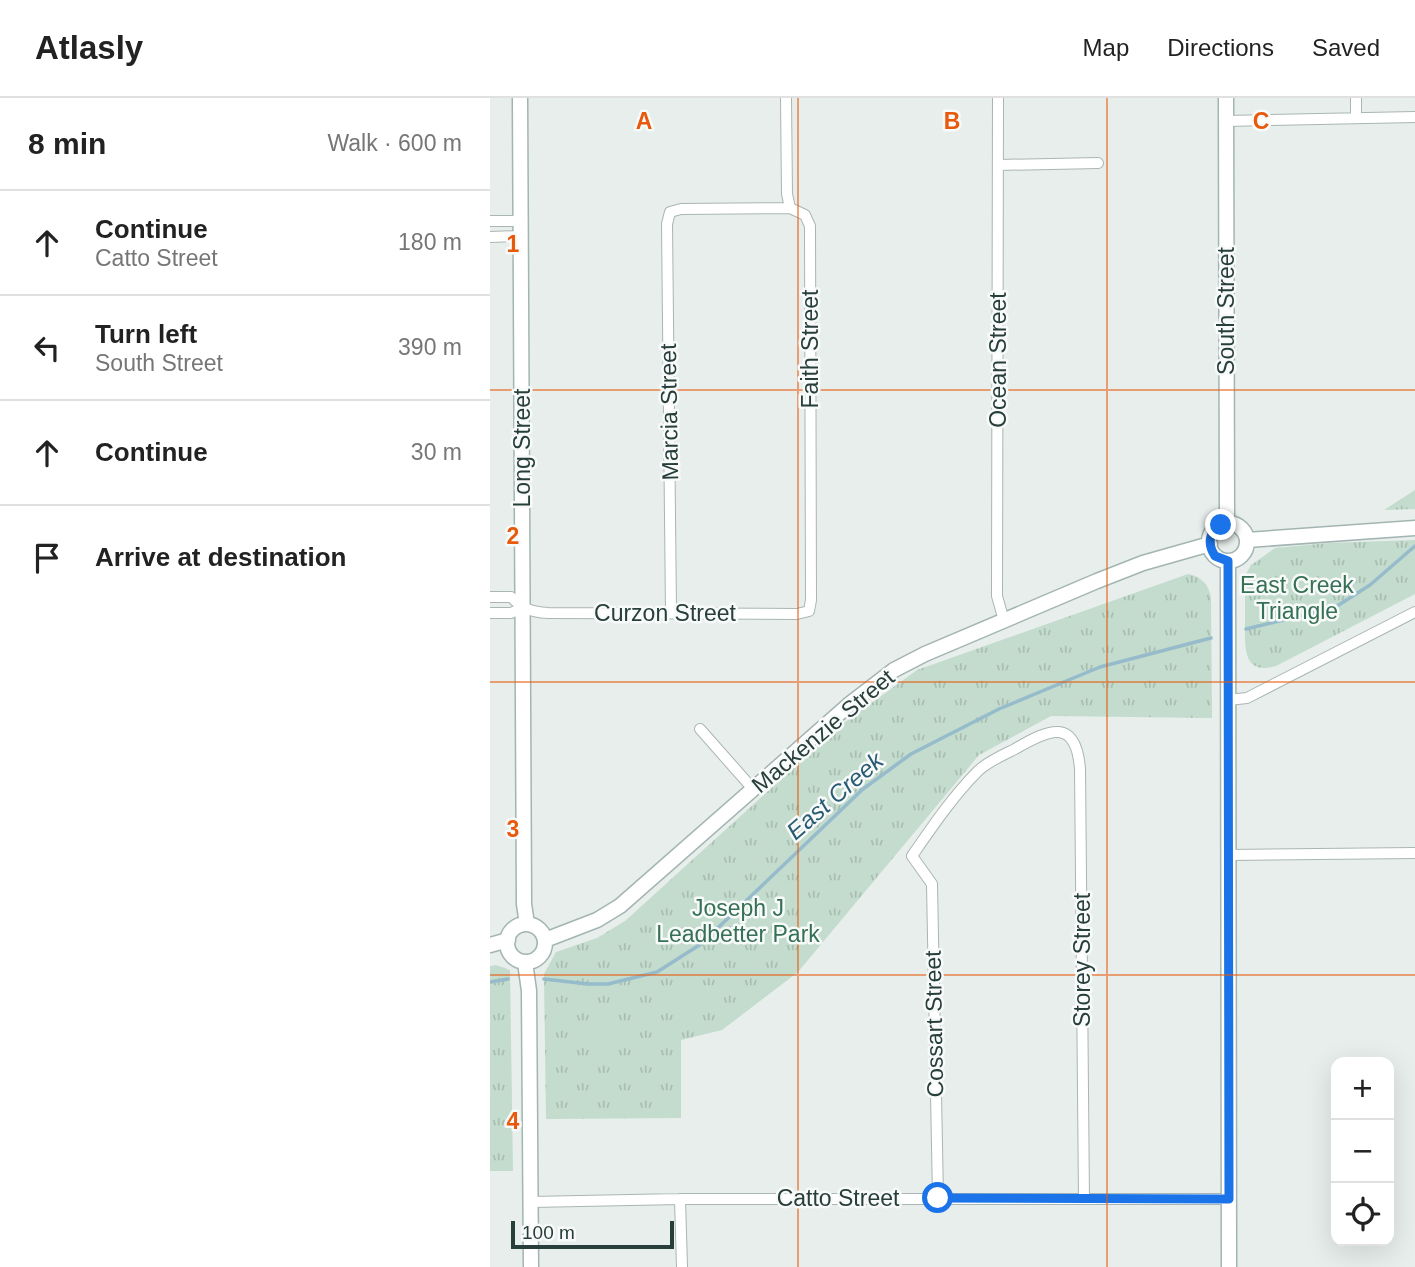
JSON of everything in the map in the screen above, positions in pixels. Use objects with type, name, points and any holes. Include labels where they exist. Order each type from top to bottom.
[{"type":"street","name":"Long Street","points":[[520,98],[524,904],[527,924]]},
{"type":"street","points":[[786,98],[787,194],[790,208]]},
{"type":"street","name":"Ocean Street","points":[[998,98],[997,596],[1004,621]]},
{"type":"street","name":"South Street","points":[[1226,98],[1227,523]]},
{"type":"street","points":[[1356,98],[1356,117]]},
{"type":"street","points":[[1226,121],[1415,117]]},
{"type":"street","points":[[998,165],[1098,163]]},
{"type":"street","name":"Marcia Street","points":[[671,613],[667,237],[670,212],[681,209],[790,208]]},
{"type":"street","name":"Faith Street","points":[[790,208],[805,215],[810,226],[809,611]]},
{"type":"street","points":[[490,221],[521,221]]},
{"type":"street","points":[[490,237],[520,236]]},
{"type":"street","points":[[1227,523],[1242,530],[1247,540],[1242,555],[1236,560],[1228,561],[1215,556],[1210,544],[1216,528],[1227,523]]},
{"type":"street","points":[[1247,540],[1415,528]]},
{"type":"street","name":"Mackenzie Street","points":[[545,940],[597,920],[620,906],[858,697],[894,670],[925,654],[1143,563],[1210,544]]},
{"type":"street","points":[[1228,561],[1229,1267]]},
{"type":"street","name":"Curzon Street","points":[[490,597],[511,597],[522,608],[531,612],[548,613],[797,614],[809,611]]},
{"type":"street","name":"Curzon Street","points":[[490,613],[511,613],[522,608]]},
{"type":"street","points":[[1228,700],[1240,700],[1255,694],[1415,612]]},
{"type":"street","points":[[701,729],[753,789]]},
{"type":"street","name":"Storey Street","points":[[912,856],[979,769],[1047,732],[1060,730],[1073,738],[1079,751],[1080,769],[1084,1199]]},
{"type":"street","points":[[1228,855],[1415,853]]},
{"type":"street","name":"Cossart Street","points":[[912,856],[932,884],[938,1198]]},
{"type":"street","points":[[527,924],[539,929],[545,940],[540,956],[525,962],[510,952],[508,940],[512,930],[527,924]]},
{"type":"street","points":[[490,945],[508,940]]},
{"type":"street","points":[[525,962],[529,990],[531,1267]]},
{"type":"street","points":[[680,1199],[682,1267]]},
{"type":"street","name":"Catto Street","points":[[531,1202],[680,1199],[1229,1199]]},
{"type":"green space","points":[[1415,490],[1415,509],[1384,510]]},
{"type":"green space","name":"East Creek Triangle","points":[[1415,540],[1415,594],[1276,666],[1265,668],[1251,663],[1246,649],[1245,576],[1251,565],[1275,548]]},
{"type":"green space","name":"Joseph J Leadbetter Park","points":[[1188,574],[1204,582],[1211,597],[1212,718],[1051,716],[979,755],[798,972],[722,1030],[681,1040],[681,1118],[546,1119],[544,974],[556,952],[597,938],[625,921],[841,725],[917,670]]},
{"type":"green space","points":[[496,965],[510,970],[513,1171],[490,1171],[490,966]]},
{"type":"green space","points":[[694,986],[704,1007],[686,1016],[675,995]]},
{"type":"green space","points":[[595,1018],[608,1020],[614,1031],[607,1045],[610,1059],[592,1062],[590,1049],[578,1036],[584,1024]]},
{"type":"waterway","name":"East Creek","points":[[1246,629],[1334,608],[1370,585],[1415,546]]},
{"type":"waterway","name":"East Creek","points":[[544,979],[608,984],[657,972],[701,944],[863,789],[911,754],[999,709],[1100,667],[1211,638]]},
{"type":"waterway","name":"East Creek","points":[[490,982],[508,979]]},
{"type":"route","points":[[938,1198],[1229,1199],[1228,561],[1215,556],[1210,544],[1212,533],[1221,525]]}]
